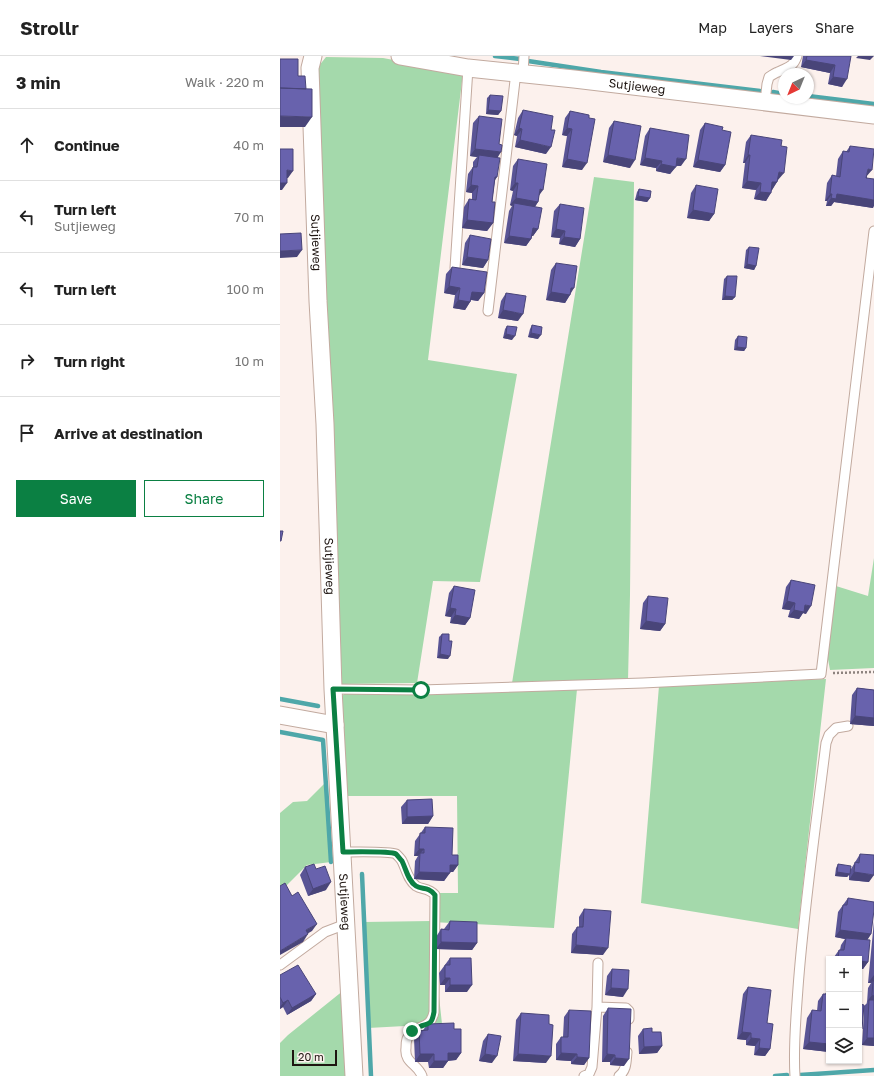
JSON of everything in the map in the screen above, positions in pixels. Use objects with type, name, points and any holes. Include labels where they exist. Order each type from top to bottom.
[{"type":"street","name":"Sutjieweg","points":[[313,56],[310,68],[325,432],[333,689],[354,1076]]},
{"type":"street","name":"Sutjieweg","points":[[400,56],[445,60],[468,68],[519,72],[874,116]]},
{"type":"street","points":[[280,715],[335,725]]},
{"type":"lane","points":[[488,310],[519,72],[524,56]]},
{"type":"lane","points":[[765,102],[769,77],[777,72],[787,69],[794,64],[797,56]]},
{"type":"lane","points":[[454,268],[468,68]]},
{"type":"lane","points":[[333,689],[421,690],[643,683],[821,674],[874,231]]},
{"type":"lane","points":[[794,1076],[800,963],[807,892],[826,743],[829,735],[836,728],[848,726]]},
{"type":"lane","points":[[343,852],[384,852],[396,855],[401,860],[416,886],[432,891],[435,895],[433,1019],[428,1025],[420,1026],[412,1031],[407,1040],[405,1054],[410,1062],[420,1071],[422,1076]]},
{"type":"lane","points":[[280,965],[325,932],[346,924]]},
{"type":"lane","points":[[584,1076],[589,1074],[592,1067],[597,1007],[598,963]]},
{"type":"lane","points":[[597,1007],[626,1008],[629,1011],[628,1026]]},
{"type":"lane","points":[[619,1076],[625,1069],[628,1040]]},
{"type":"path","points":[[821,674],[874,672]]},
{"type":"green space","points":[[326,57],[383,58],[463,73],[428,360],[517,374],[480,582],[433,581],[417,683],[342,684],[316,79],[318,67]]},
{"type":"green space","points":[[594,177],[634,182],[628,680],[512,683]]},
{"type":"green space","points":[[874,558],[874,668],[830,670],[825,643],[836,586],[868,596]]},
{"type":"green space","points":[[826,679],[798,929],[641,903],[659,686]]},
{"type":"green space","points":[[577,689],[554,928],[431,922],[442,1024],[368,1028],[364,922],[431,921],[431,893],[458,893],[457,796],[345,796],[340,698],[344,694],[348,693]]},
{"type":"green space","points":[[325,783],[331,862],[307,865],[280,892],[280,813],[293,802],[307,801]]},
{"type":"green space","points":[[344,990],[350,1076],[280,1076],[280,1043]]},
{"type":"building","points":[[807,56],[851,56],[847,79],[833,77],[835,65],[806,60]]},
{"type":"building","points":[[280,59],[298,59],[298,76],[305,76],[306,89],[280,88]]},
{"type":"building","points":[[280,88],[312,89],[312,117],[280,116]]},
{"type":"building","points":[[490,95],[503,96],[501,111],[488,110]]},
{"type":"building","points":[[523,110],[553,116],[551,130],[555,130],[551,147],[520,140],[522,129],[519,128]]},
{"type":"building","points":[[570,111],[589,115],[589,118],[595,119],[587,163],[567,159],[572,129],[567,128]]},
{"type":"building","points":[[479,116],[502,119],[499,144],[502,145],[501,152],[475,149]]},
{"type":"building","points":[[614,121],[641,126],[635,160],[608,155]]},
{"type":"building","points":[[705,123],[723,127],[722,130],[731,132],[725,165],[698,160]]},
{"type":"building","points":[[650,128],[689,135],[686,159],[677,158],[676,167],[661,164],[662,161],[645,158]]},
{"type":"building","points":[[751,135],[782,140],[781,146],[787,147],[784,173],[779,172],[777,182],[772,182],[771,193],[760,192],[761,183],[747,181],[750,155],[748,155]]},
{"type":"building","points":[[850,146],[874,149],[872,170],[868,169],[866,178],[874,179],[874,200],[837,194],[836,199],[831,198],[832,175],[840,177],[843,151],[849,152]]},
{"type":"building","points":[[280,149],[293,149],[293,171],[287,170],[287,183],[280,183]]},
{"type":"building","points":[[479,155],[500,158],[497,177],[495,177],[492,202],[495,202],[493,223],[467,220],[469,199],[476,200],[478,186],[471,185],[473,167],[477,167]]},
{"type":"building","points":[[518,159],[547,164],[543,190],[540,189],[538,202],[516,198],[518,183],[515,183]]},
{"type":"building","points":[[696,185],[718,189],[714,214],[693,210]]},
{"type":"building","points":[[639,189],[651,191],[650,198],[638,196]]},
{"type":"building","points":[[514,203],[542,208],[538,229],[533,228],[531,239],[509,236]]},
{"type":"building","points":[[560,204],[584,208],[580,239],[564,237],[565,231],[556,229]]},
{"type":"building","points":[[301,233],[302,250],[280,251],[280,234]]},
{"type":"building","points":[[470,235],[491,239],[488,260],[467,257]]},
{"type":"building","points":[[749,247],[759,248],[756,266],[747,264]]},
{"type":"building","points":[[556,263],[577,266],[574,288],[571,288],[570,295],[551,292]]},
{"type":"building","points":[[452,267],[487,272],[484,293],[472,292],[470,302],[458,300],[460,288],[449,286]]},
{"type":"building","points":[[727,276],[737,276],[735,297],[725,296]]},
{"type":"building","points":[[506,293],[526,296],[523,314],[503,310]]},
{"type":"building","points":[[532,325],[542,327],[541,335],[531,333]]},
{"type":"building","points":[[507,326],[517,327],[515,336],[506,334]]},
{"type":"building","points":[[738,336],[747,337],[746,348],[737,347]]},
{"type":"building","points":[[280,531],[283,531],[281,541],[280,541]]},
{"type":"building","points":[[791,580],[815,585],[811,606],[805,605],[804,612],[794,610],[795,603],[787,601]]},
{"type":"building","points":[[454,586],[475,590],[470,618],[455,615],[456,609],[450,608]]},
{"type":"building","points":[[648,596],[668,598],[665,624],[646,621]]},
{"type":"building","points":[[442,634],[449,634],[449,641],[452,641],[450,656],[440,654]]},
{"type":"building","points":[[857,688],[874,690],[874,718],[855,716]]},
{"type":"building","points":[[432,799],[433,816],[407,817],[407,800]]},
{"type":"building","points":[[425,827],[453,828],[452,855],[458,855],[458,865],[450,865],[450,873],[419,872],[420,853],[424,853],[424,849],[419,849],[420,833],[425,833]]},
{"type":"building","points":[[860,854],[874,855],[874,875],[854,872],[855,862],[859,863]]},
{"type":"building","points":[[314,864],[316,869],[325,866],[331,882],[313,889],[305,867]]},
{"type":"building","points":[[838,864],[851,866],[850,874],[837,872]]},
{"type":"building","points":[[285,883],[292,896],[298,892],[317,924],[306,930],[308,934],[280,951],[280,886]]},
{"type":"building","points":[[848,898],[874,902],[871,934],[840,930],[843,905],[847,905]]},
{"type":"building","points":[[584,909],[611,911],[608,948],[576,945],[577,927],[583,927]]},
{"type":"building","points":[[450,921],[477,922],[477,943],[441,942],[441,929],[449,930]]},
{"type":"building","points":[[846,938],[870,940],[868,962],[862,961],[862,956],[838,956],[839,950],[844,950]]},
{"type":"building","points":[[450,958],[471,958],[472,985],[450,985],[450,978],[445,978],[445,965],[450,965]]},
{"type":"building","points":[[298,965],[316,994],[292,1008],[288,1000],[283,1003],[280,997],[280,975]]},
{"type":"building","points":[[612,969],[629,970],[628,989],[611,988]]},
{"type":"building","points":[[874,981],[874,996],[872,995]]},
{"type":"building","points":[[748,987],[771,990],[767,1023],[773,1024],[770,1049],[759,1048],[760,1039],[751,1038],[751,1033],[742,1032]]},
{"type":"building","points":[[823,994],[826,994],[826,1044],[809,1042],[812,1010],[821,1011]]},
{"type":"building","points":[[869,1000],[874,1000],[874,1038],[867,1038]]},
{"type":"building","points":[[862,1004],[864,1005],[862,1029]]},
{"type":"building","points":[[608,1008],[631,1009],[629,1059],[615,1058],[615,1055],[607,1054]]},
{"type":"building","points":[[569,1010],[591,1011],[589,1058],[577,1057],[577,1054],[561,1053],[561,1037],[568,1037]]},
{"type":"building","points":[[521,1013],[549,1015],[549,1024],[553,1025],[551,1056],[518,1054]]},
{"type":"building","points":[[454,1023],[454,1029],[461,1029],[461,1053],[448,1053],[448,1061],[434,1061],[434,1054],[420,1054],[419,1031],[428,1030],[428,1024]]},
{"type":"building","points":[[652,1028],[652,1032],[661,1032],[662,1046],[644,1047],[643,1029]]},
{"type":"building","points":[[488,1034],[501,1036],[497,1056],[485,1054]]},
{"type":"waterway","points":[[495,56],[520,59]]},
{"type":"waterway","points":[[528,61],[601,72],[760,91]]},
{"type":"waterway","points":[[773,92],[778,93]]},
{"type":"waterway","points":[[814,97],[874,104]]},
{"type":"waterway","points":[[280,699],[318,706]]},
{"type":"waterway","points":[[280,732],[323,740],[331,862]]},
{"type":"waterway","points":[[362,874],[371,1076]]},
{"type":"waterway","points":[[800,1075],[874,1070]]},
{"type":"waterway","points":[[775,1076],[787,1075]]},
{"type":"route","points":[[412,1031],[420,1026],[428,1025],[433,1019],[435,895],[432,891],[416,886],[412,882],[401,860],[393,853],[343,852],[333,689],[421,690]]}]
